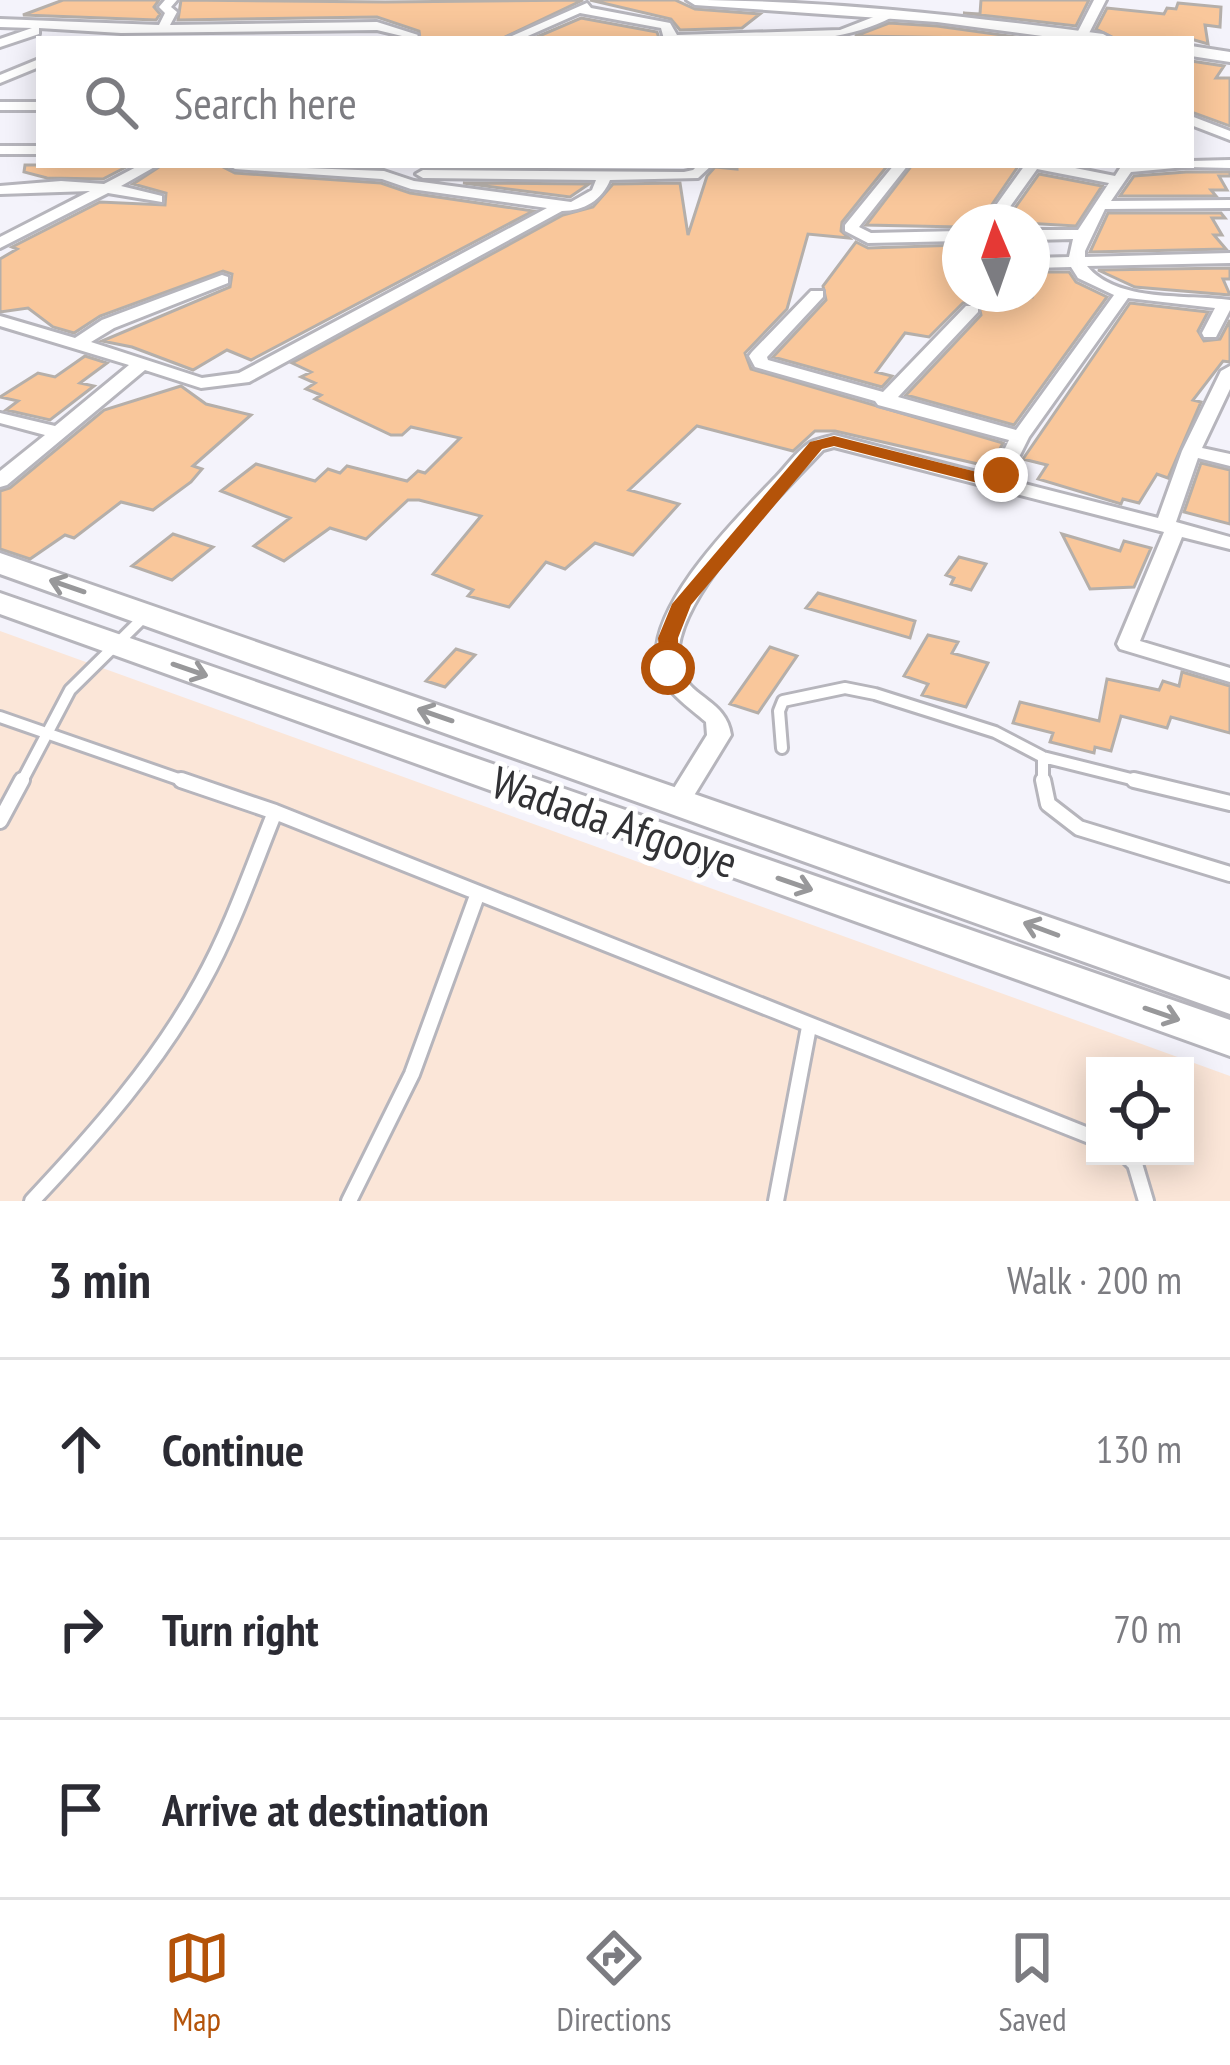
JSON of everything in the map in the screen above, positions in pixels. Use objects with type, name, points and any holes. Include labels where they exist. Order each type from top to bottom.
[{"type":"highway","name":"Wadada Afgooye","points":[[0,563],[1230,997]]},
{"type":"highway","name":"Wadada Afgooye","points":[[0,603],[1230,1038]]},
{"type":"main road","points":[[695,0],[893,13],[1073,36]]},
{"type":"main road","points":[[1194,51],[1230,57]]},
{"type":"street","points":[[518,36],[606,0]]},
{"type":"street","points":[[1090,36],[1100,0]]},
{"type":"street","points":[[163,28],[171,1]]},
{"type":"street","points":[[578,9],[666,25],[670,36]]},
{"type":"street","points":[[852,36],[893,13]]},
{"type":"street","points":[[0,23],[121,29],[377,26],[401,28],[410,36]]},
{"type":"street","points":[[0,43],[46,25]]},
{"type":"street","points":[[106,36],[121,29]]},
{"type":"street","points":[[0,79],[36,64]]},
{"type":"street","points":[[0,106],[36,106]]},
{"type":"street","points":[[1194,121],[1230,136]]},
{"type":"street","points":[[0,150],[36,150]]},
{"type":"street","points":[[1194,164],[1230,164]]},
{"type":"street","points":[[0,243],[145,168]]},
{"type":"street","points":[[316,168],[384,175],[604,178],[698,175],[703,168]]},
{"type":"street","points":[[898,168],[856,213],[850,228],[868,238],[942,236]]},
{"type":"street","points":[[1005,204],[1034,168]]},
{"type":"street","points":[[1080,168],[1125,171],[1084,234],[1076,261],[1081,272],[1124,293],[1228,299],[1210,333]]},
{"type":"street","points":[[384,175],[411,185],[574,207]]},
{"type":"street","points":[[0,321],[201,382],[243,378],[559,207],[574,207],[598,192],[604,178]]},
{"type":"street","points":[[0,190],[79,182],[158,199]]},
{"type":"street","points":[[1104,205],[1230,204]]},
{"type":"street","points":[[1050,235],[1084,234]]},
{"type":"street","points":[[1050,262],[1230,258]]},
{"type":"street","points":[[75,344],[109,324],[222,280]]},
{"type":"street","points":[[1005,485],[1001,475],[1020,436],[1124,293]]},
{"type":"street","points":[[818,294],[758,356],[761,362],[884,401],[1020,436]]},
{"type":"street","points":[[884,401],[969,312]]},
{"type":"street","points":[[0,481],[142,362]]},
{"type":"street","points":[[1227,381],[1191,451],[1128,644],[1230,675]]},
{"type":"street","points":[[0,418],[60,433]]},
{"type":"street","points":[[678,800],[719,735],[717,720],[676,684],[668,668],[668,638],[682,604],[701,578],[816,446],[834,441],[1230,542]]},
{"type":"street","points":[[1191,451],[1230,460]]},
{"type":"lane","points":[[0,821],[70,690],[147,614]]},
{"type":"lane","points":[[782,748],[779,711],[783,701],[845,688],[995,732],[1043,758],[1230,803]]},
{"type":"lane","points":[[0,716],[275,812],[1086,1135]]},
{"type":"lane","points":[[1043,758],[1045,799],[1054,813],[1084,830],[1171,852],[1230,874]]},
{"type":"lane","points":[[32,1201],[64,1168],[188,1005],[238,905],[275,812]]},
{"type":"lane","points":[[349,1201],[412,1074],[478,893]]},
{"type":"lane","points":[[776,1201],[809,1027]]},
{"type":"lane","points":[[1135,1165],[1146,1201]]},
{"type":"shaded area","points":[[0,631],[1177,1057],[1086,1057],[1086,1165],[1194,1165],[1194,1063],[1230,1076],[1230,1201],[0,1201]]},
{"type":"building","points":[[63,0],[159,0],[154,7],[160,14],[156,20],[23,15]]},
{"type":"building","points":[[181,0],[583,0],[507,36],[420,36],[419,31],[377,17],[178,20]]},
{"type":"building","points":[[590,0],[675,0],[695,9],[760,14],[742,28],[680,30],[671,19]]},
{"type":"building","points":[[981,0],[1089,0],[1076,26],[963,13],[980,14]]},
{"type":"building","points":[[1178,3],[1221,7],[1220,27],[1205,25],[1208,44],[1194,36],[1110,36],[1096,29],[1107,8],[1164,14],[1167,8],[1176,9]]},
{"type":"building","points":[[581,18],[658,36],[539,36]]},
{"type":"building","points":[[889,23],[1009,36],[855,36]]},
{"type":"building","points":[[1194,61],[1224,66],[1216,78],[1230,78],[1230,126],[1194,113]]},
{"type":"building","points":[[25,165],[124,168],[103,179],[47,178],[24,172]]},
{"type":"building","points":[[157,168],[225,168],[235,173],[381,183],[410,193],[533,211],[251,360],[227,350],[193,370],[102,341],[230,287],[232,274],[223,271],[100,316],[74,333],[53,327],[28,308],[0,312],[0,259],[17,249],[12,247],[100,202],[165,205],[166,193],[133,184]]},
{"type":"building","points":[[714,168],[886,168],[842,222],[841,231],[849,238],[808,234],[787,309],[745,353],[751,369],[1003,443],[991,467],[835,431],[815,431],[793,451],[697,426],[629,490],[679,504],[633,555],[595,543],[565,569],[546,562],[509,607],[468,596],[473,590],[433,574],[481,516],[419,500],[408,500],[366,539],[330,528],[284,561],[254,546],[290,518],[221,491],[256,464],[315,481],[328,469],[340,473],[347,466],[407,481],[418,471],[425,473],[460,438],[411,427],[402,435],[391,435],[315,399],[321,395],[306,389],[315,383],[301,377],[311,372],[292,363],[563,215],[593,207],[613,184],[680,183],[688,235],[707,176]]},
{"type":"building","points":[[910,168],[1017,168],[992,204],[942,204],[942,227],[866,225]]},
{"type":"building","points":[[1230,172],[1230,176],[1219,176],[1227,190],[1211,190],[1216,196],[1120,196],[1134,176]]},
{"type":"building","points":[[1039,174],[1102,186],[1076,226],[1050,225],[1050,204],[1018,204]]},
{"type":"building","points":[[463,183],[589,184],[570,197]]},
{"type":"building","points":[[1108,213],[1221,213],[1225,218],[1212,218],[1222,235],[1214,235],[1226,249],[1090,252]]},
{"type":"building","points":[[856,242],[868,248],[942,246],[942,312],[954,312],[929,337],[905,333],[876,372],[892,376],[882,387],[773,357],[826,300],[823,286]]},
{"type":"building","points":[[1230,268],[1230,279],[1223,279],[1230,295],[1135,287],[1098,270]]},
{"type":"building","points":[[1050,272],[1069,272],[1076,282],[1107,297],[1014,425],[906,395],[981,315],[1050,312]]},
{"type":"building","points":[[1130,303],[1208,312],[1198,331],[1204,341],[1220,339],[1230,320],[1230,362],[1223,361],[1193,400],[1201,402],[1168,478],[1157,474],[1139,503],[1123,499],[1121,504],[1038,479],[1047,465],[1023,459]]},
{"type":"building","points":[[85,356],[107,363],[80,383],[94,386],[50,420],[6,410],[18,401],[0,397],[38,373],[55,377]]},
{"type":"building","points":[[181,386],[206,404],[251,415],[193,466],[202,469],[191,482],[153,510],[121,502],[74,538],[65,535],[30,559],[0,549],[0,491],[10,488],[104,410]]},
{"type":"building","points":[[1201,463],[1230,470],[1230,524],[1184,512]]},
{"type":"building","points":[[173,534],[213,547],[172,580],[132,566]]},
{"type":"building","points":[[1062,534],[1120,551],[1124,541],[1151,548],[1134,587],[1090,589]]},
{"type":"building","points":[[959,557],[986,564],[971,590],[951,584],[954,578],[946,575]]},
{"type":"building","points":[[818,593],[915,621],[910,638],[806,608]]},
{"type":"building","points":[[928,635],[958,642],[952,653],[988,663],[966,707],[922,695],[928,684],[904,676]]},
{"type":"building","points":[[770,647],[797,656],[758,713],[730,704]]},
{"type":"building","points":[[456,649],[475,655],[445,687],[426,681]]},
{"type":"building","points":[[1182,672],[1230,686],[1230,733],[1171,717],[1167,728],[1121,716],[1111,751],[1095,747],[1094,753],[1050,742],[1053,733],[1013,723],[1020,702],[1099,721],[1107,679],[1159,690],[1163,681],[1179,686]]},
{"type":"route","points":[[668,668],[668,638],[682,604],[816,446],[834,441],[1005,485],[1001,475]]}]
